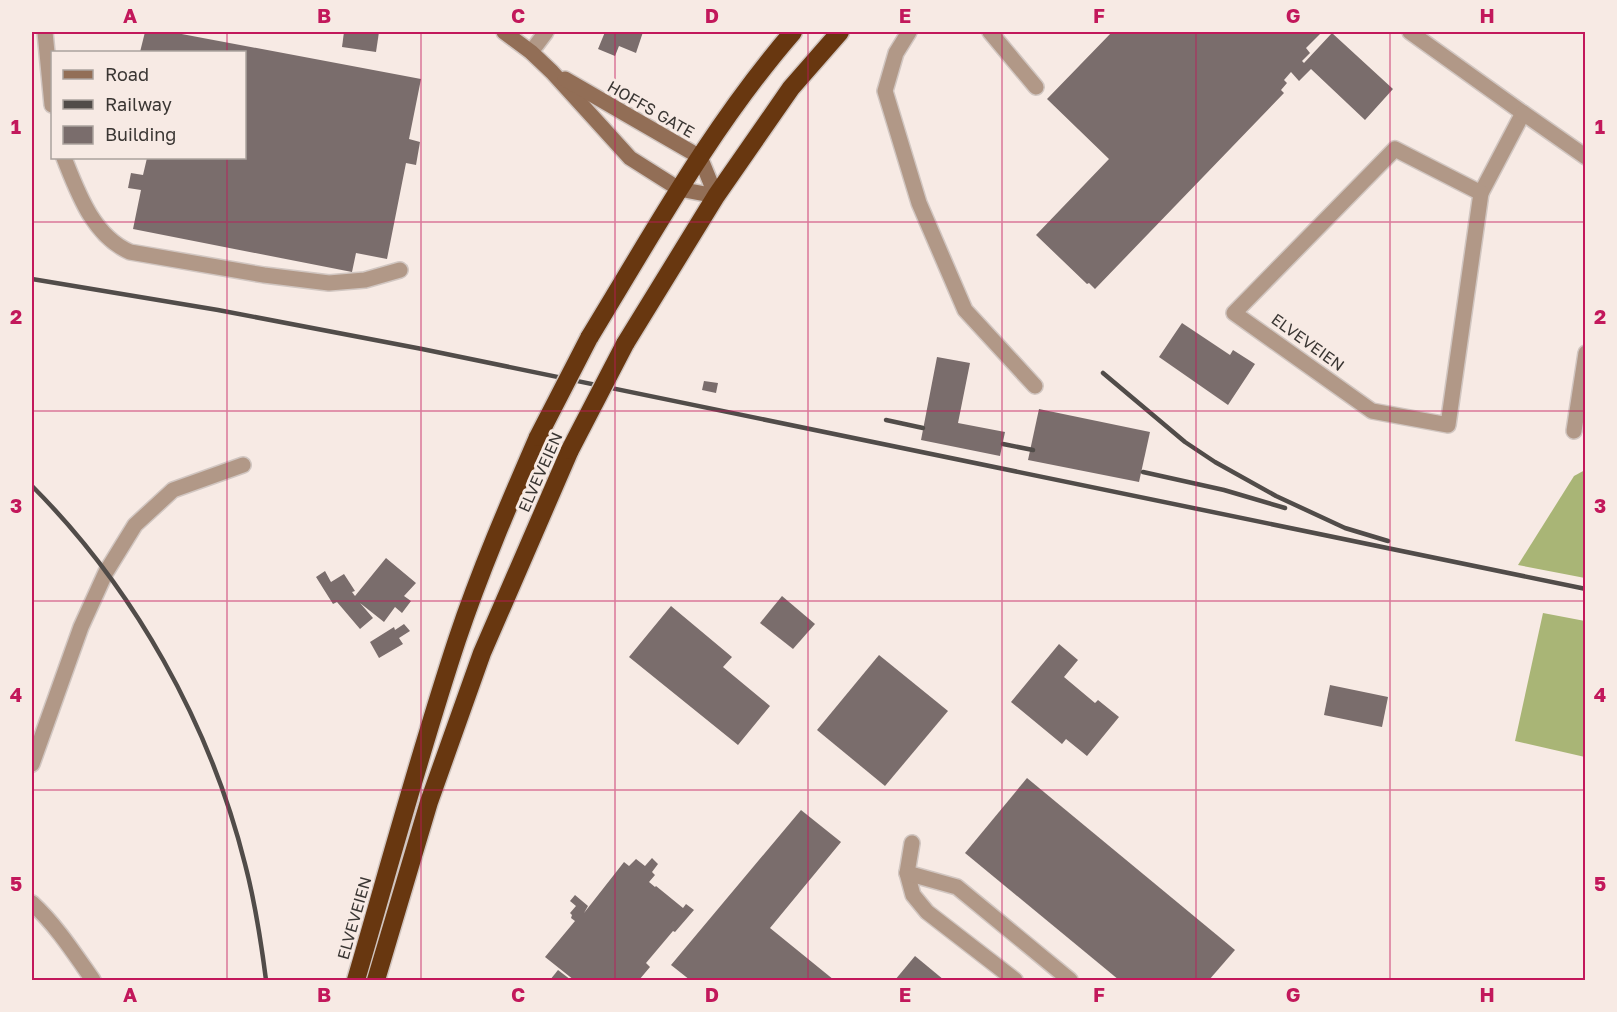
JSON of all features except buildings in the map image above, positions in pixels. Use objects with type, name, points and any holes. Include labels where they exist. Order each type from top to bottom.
[{"type":"highway","name":"ELVEVEIEN","points":[[356,981],[423,745],[458,638],[496,534],[538,437],[589,338],[699,157],[767,61],[793,32]]},
{"type":"highway","name":"ELVEVEIEN","points":[[376,981],[429,802],[482,653],[570,450],[625,344],[716,196],[791,88],[840,32]]},
{"type":"main road","name":"HOFFS GATE","points":[[504,32],[531,52],[552,72],[630,158],[679,189],[716,196]]},
{"type":"main road","name":"HOFFS GATE","points":[[552,72],[699,157],[716,196]]},
{"type":"street","points":[[45,32],[51,95]]},
{"type":"street","points":[[531,52],[546,32]]},
{"type":"street","points":[[909,32],[896,53],[885,91],[919,203],[965,310],[1035,386]]},
{"type":"street","points":[[990,32],[1036,87]]},
{"type":"street","points":[[1410,32],[1586,157]]},
{"type":"street","name":"ELVEVEIEN","points":[[1481,193],[1395,149],[1234,313],[1372,411],[1448,425],[1481,193],[1523,113]]},
{"type":"street","points":[[64,159],[74,185],[95,223],[111,242],[130,252],[264,275],[329,283],[365,280],[400,270]]},
{"type":"street","points":[[1574,432],[1586,353]]},
{"type":"street","points":[[32,764],[81,627],[106,572],[135,525],[173,490],[243,465]]},
{"type":"street","points":[[912,843],[906,873],[913,895],[927,912],[1015,981]]},
{"type":"street","points":[[906,873],[957,887],[1070,981]]},
{"type":"street","points":[[32,903],[69,946],[93,981]]},
{"type":"green space","points":[[1585,470],[1585,578],[1518,565],[1574,476]]},
{"type":"green space","points":[[1543,613],[1585,621],[1585,757],[1515,741]]},
{"type":"railway","points":[[32,279],[218,310],[422,349],[1586,589]]},
{"type":"railway","points":[[1103,373],[1185,442],[1215,462],[1276,496],[1345,528],[1388,541]]},
{"type":"railway","points":[[886,420],[923,428]]},
{"type":"railway","points":[[1003,444],[1033,450]]},
{"type":"railway","points":[[1143,472],[1224,490],[1285,508]]},
{"type":"railway","points":[[32,486],[103,568],[164,661],[189,710],[230,812],[245,864],[266,980]]}]
